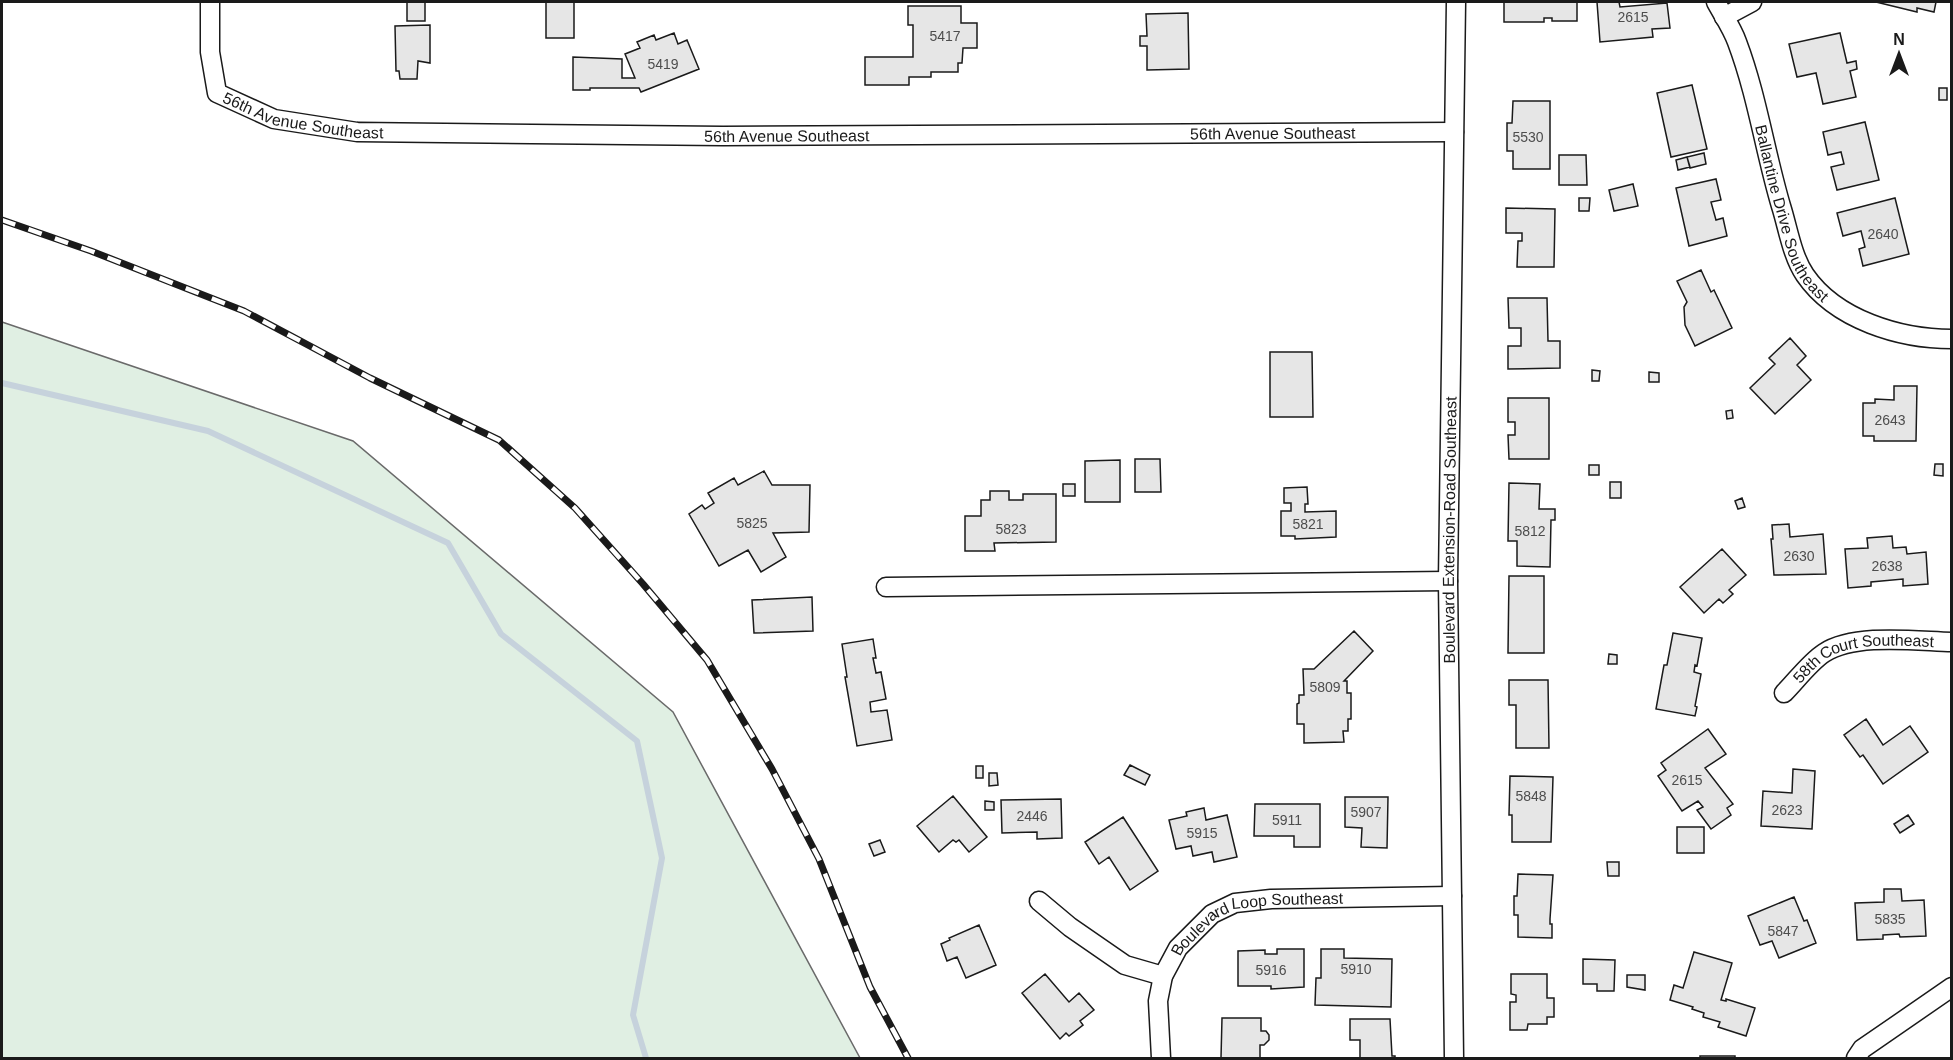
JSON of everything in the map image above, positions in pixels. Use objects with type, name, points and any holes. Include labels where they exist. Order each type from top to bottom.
[{"type":"street","name":"56th Avenue Southeast","points":[[210,2],[210,52],[217,93],[274,119],[357,132],[723,136],[1454,132]]},
{"type":"street","name":"Boulevard Extension-Road Southeast","points":[[1454,1059],[1448,580],[1456,2]]},
{"type":"street","points":[[1720,9],[1752,2]]},
{"type":"street","name":"Ballantine Drive Southeast","points":[[1720,9],[1737,41],[1753,93],[1775,186],[1804,274],[1821,293],[1848,313],[1906,335],[1952,339]]},
{"type":"street","points":[[886,587],[1448,580]]},
{"type":"street","name":"58th Court Southeast","points":[[1784,693],[1824,653],[1846,644],[1870,641],[1952,642]]},
{"type":"street","name":"Boulevard Loop Southeast","points":[[1161,1059],[1158,1001],[1163,976],[1178,948],[1212,914],[1235,903],[1271,899],[1452,897]]},
{"type":"street","points":[[1039,901],[1070,927],[1125,965],[1163,976]]},
{"type":"street","points":[[1856,1059],[1862,1048],[1952,987]]},
{"type":"green space","points":[[2,322],[353,441],[673,712],[860,1058],[2,1058]]},
{"type":"building","points":[[407,2],[425,2],[425,21],[407,21]]},
{"type":"building","points":[[546,2],[574,2],[574,38],[546,38]]},
{"type":"building","points":[[1504,2],[1577,2],[1577,21],[1552,21],[1552,18],[1544,18],[1544,22],[1504,22]]},
{"type":"building","points":[[1597,2],[1619,2],[1620,7],[1667,3],[1670,28],[1652,29],[1653,37],[1600,42]]},
{"type":"building","points":[[1876,2],[1936,2],[1934,12],[1917,8],[1917,12]]},
{"type":"building","points":[[908,6],[961,6],[961,23],[977,23],[977,48],[963,48],[962,63],[958,63],[958,72],[931,72],[931,77],[909,77],[909,85],[865,85],[865,57],[913,57],[913,25],[908,25]]},
{"type":"building","points":[[1188,13],[1189,69],[1147,70],[1147,46],[1140,46],[1140,36],[1147,36],[1146,14]]},
{"type":"building","points":[[430,25],[430,63],[418,61],[417,79],[400,79],[399,71],[396,71],[395,26]]},
{"type":"building","points":[[674,33],[678,44],[687,40],[699,69],[641,92],[639,88],[573,90],[573,57],[622,59],[622,78],[635,78],[625,54],[640,48],[637,42],[654,35],[656,40]]},
{"type":"building","points":[[1840,33],[1847,63],[1856,61],[1857,69],[1850,71],[1856,97],[1823,104],[1816,73],[1797,77],[1789,44]]},
{"type":"building","points":[[1692,85],[1707,149],[1671,157],[1657,93]]},
{"type":"building","points":[[1939,88],[1947,88],[1947,100],[1939,100]]},
{"type":"building","points":[[1513,101],[1550,101],[1550,169],[1513,169],[1513,151],[1507,151],[1507,123],[1512,123]]},
{"type":"building","points":[[1865,122],[1879,180],[1837,190],[1831,167],[1844,164],[1841,152],[1828,155],[1823,132]]},
{"type":"building","points":[[1704,153],[1706,164],[1690,168],[1687,157]]},
{"type":"building","points":[[1559,155],[1586,155],[1587,185],[1559,185]]},
{"type":"building","points":[[1687,157],[1690,167],[1678,170],[1676,160]]},
{"type":"building","points":[[1716,179],[1721,200],[1711,202],[1716,220],[1723,218],[1727,236],[1689,246],[1676,188]]},
{"type":"building","points":[[1633,184],[1638,206],[1614,211],[1609,190]]},
{"type":"building","points":[[1579,198],[1590,198],[1589,211],[1579,211]]},
{"type":"building","points":[[1895,198],[1909,254],[1863,266],[1859,249],[1865,247],[1861,231],[1843,236],[1837,213]]},
{"type":"building","points":[[1506,208],[1555,209],[1554,267],[1517,267],[1518,241],[1522,241],[1522,233],[1506,233]]},
{"type":"building","points":[[1701,270],[1711,292],[1714,290],[1732,328],[1695,346],[1685,325],[1684,307],[1687,302],[1677,281]]},
{"type":"building","points":[[1508,298],[1547,298],[1548,341],[1560,341],[1560,368],[1508,369],[1508,346],[1521,346],[1521,328],[1509,328]]},
{"type":"building","points":[[1790,338],[1806,356],[1797,365],[1811,380],[1775,414],[1750,388],[1775,364],[1769,358]]},
{"type":"building","points":[[1270,352],[1312,352],[1313,417],[1270,417]]},
{"type":"building","points":[[1592,370],[1600,371],[1599,381],[1592,381]]},
{"type":"building","points":[[1649,372],[1659,373],[1659,382],[1649,382]]},
{"type":"building","points":[[1894,386],[1917,386],[1916,441],[1874,441],[1874,436],[1863,436],[1863,403],[1875,403],[1875,399],[1894,400]]},
{"type":"building","points":[[1508,398],[1549,398],[1549,459],[1509,459],[1508,435],[1515,435],[1515,422],[1508,422]]},
{"type":"building","points":[[1732,410],[1733,418],[1727,419],[1726,411]]},
{"type":"building","points":[[1135,459],[1160,459],[1161,492],[1135,492]]},
{"type":"building","points":[[1120,460],[1120,502],[1085,502],[1085,461]]},
{"type":"building","points":[[1935,464],[1943,464],[1943,476],[1934,475]]},
{"type":"building","points":[[1589,465],[1599,465],[1599,475],[1589,475]]},
{"type":"building","points":[[764,471],[772,485],[810,485],[809,532],[773,533],[786,557],[761,572],[748,550],[719,566],[689,514],[702,505],[705,509],[714,503],[708,493],[734,478],[738,485]]},
{"type":"building","points":[[1610,482],[1621,482],[1621,498],[1610,498]]},
{"type":"building","points":[[1509,483],[1540,484],[1539,509],[1555,509],[1555,520],[1551,520],[1550,567],[1517,566],[1517,541],[1508,541]]},
{"type":"building","points":[[1063,484],[1075,484],[1075,496],[1063,496]]},
{"type":"building","points":[[1307,487],[1308,504],[1305,504],[1305,512],[1336,511],[1336,537],[1295,539],[1295,536],[1281,536],[1281,511],[1291,511],[1291,503],[1284,503],[1284,488]]},
{"type":"building","points":[[990,491],[1009,491],[1009,500],[1023,500],[1023,494],[1056,494],[1056,542],[994,543],[995,551],[965,551],[965,516],[981,516],[981,500],[990,500]]},
{"type":"building","points":[[1742,498],[1745,507],[1738,509],[1735,501]]},
{"type":"building","points":[[1789,524],[1790,537],[1823,534],[1826,574],[1774,575],[1772,525]]},
{"type":"building","points":[[1892,536],[1893,548],[1906,547],[1907,554],[1926,552],[1928,584],[1903,586],[1903,579],[1871,582],[1871,586],[1848,588],[1845,549],[1868,548],[1867,538]]},
{"type":"building","points":[[1722,549],[1746,575],[1729,590],[1733,594],[1723,603],[1719,599],[1704,613],[1680,587]]},
{"type":"building","points":[[1509,576],[1544,576],[1544,653],[1508,653]]},
{"type":"building","points":[[812,597],[813,631],[754,633],[752,600]]},
{"type":"building","points":[[1354,631],[1373,651],[1344,681],[1347,681],[1347,693],[1351,693],[1351,719],[1348,719],[1348,731],[1343,731],[1344,742],[1304,743],[1304,724],[1297,724],[1299,695],[1304,695],[1303,669],[1314,669]]},
{"type":"building","points":[[1673,633],[1702,638],[1694,672],[1701,674],[1695,716],[1656,709]]},
{"type":"building","points":[[873,639],[876,673],[881,672],[886,699],[870,702],[871,712],[887,710],[892,740],[857,746],[845,677],[847,677],[842,644]]},
{"type":"building","points":[[1609,654],[1617,655],[1617,664],[1608,664]]},
{"type":"building","points":[[1509,680],[1548,680],[1549,748],[1516,748],[1516,705],[1509,705]]},
{"type":"building","points":[[1866,719],[1883,745],[1910,726],[1928,752],[1883,784],[1863,755],[1860,757],[1844,735]]},
{"type":"building","points":[[1708,729],[1726,754],[1705,768],[1733,804],[1727,808],[1731,815],[1711,829],[1697,810],[1703,807],[1698,801],[1682,811],[1658,776],[1666,770],[1661,763]]},
{"type":"building","points":[[1130,765],[1150,775],[1145,785],[1124,775]]},
{"type":"building","points":[[976,766],[983,766],[983,778],[976,778]]},
{"type":"building","points":[[1793,769],[1815,771],[1812,829],[1761,826],[1763,791],[1792,793]]},
{"type":"building","points":[[989,773],[997,773],[998,785],[989,786]]},
{"type":"building","points":[[1510,776],[1553,777],[1551,842],[1512,842],[1512,815],[1509,815]]},
{"type":"building","points":[[953,796],[987,837],[969,852],[959,840],[956,842],[953,840],[939,852],[917,826]]},
{"type":"building","points":[[1345,797],[1388,797],[1387,848],[1361,847],[1362,828],[1345,827]]},
{"type":"building","points":[[1061,799],[1062,838],[1037,839],[1037,832],[1002,833],[1001,800]]},
{"type":"building","points":[[985,801],[994,802],[994,810],[985,810]]},
{"type":"building","points":[[1255,804],[1320,804],[1320,847],[1294,847],[1294,836],[1254,836]]},
{"type":"building","points":[[1204,808],[1206,820],[1227,815],[1237,857],[1214,862],[1212,852],[1193,856],[1191,846],[1176,849],[1169,820],[1187,816],[1186,812]]},
{"type":"building","points":[[1908,815],[1914,824],[1900,833],[1894,824]]},
{"type":"building","points":[[1123,817],[1158,871],[1130,890],[1109,857],[1099,864],[1085,842]]},
{"type":"building","points":[[1677,827],[1704,827],[1704,853],[1677,853]]},
{"type":"building","points":[[880,840],[885,852],[874,856],[869,844]]},
{"type":"building","points":[[1607,862],[1619,862],[1619,876],[1608,876]]},
{"type":"building","points":[[1518,874],[1553,875],[1550,919],[1552,938],[1518,937],[1518,915],[1514,915],[1514,896],[1517,896]]},
{"type":"building","points":[[1884,889],[1901,889],[1902,901],[1924,900],[1926,936],[1900,937],[1899,934],[1883,935],[1883,939],[1857,940],[1855,903],[1884,902]]},
{"type":"building","points":[[1794,897],[1804,921],[1807,920],[1816,943],[1779,958],[1772,941],[1760,945],[1748,916]]},
{"type":"building","points":[[979,925],[996,965],[966,978],[957,957],[947,961],[941,944]]},
{"type":"building","points":[[1277,949],[1304,949],[1304,987],[1271,989],[1271,986],[1238,986],[1238,951],[1265,950],[1265,954],[1277,954]]},
{"type":"building","points":[[1321,949],[1344,949],[1344,958],[1392,959],[1391,1007],[1315,1005],[1316,978],[1321,978]]},
{"type":"building","points":[[1694,952],[1732,963],[1721,1000],[1726,1001],[1726,999],[1755,1008],[1746,1036],[1718,1027],[1720,1022],[1703,1017],[1704,1013],[1670,1000],[1674,985],[1683,988]]},
{"type":"building","points":[[1583,959],[1615,960],[1614,991],[1597,991],[1597,984],[1583,984]]},
{"type":"building","points":[[1045,974],[1069,1002],[1079,993],[1094,1010],[1080,1021],[1083,1025],[1069,1036],[1066,1033],[1060,1039],[1022,993]]},
{"type":"building","points":[[1511,974],[1547,974],[1547,998],[1554,998],[1554,1017],[1547,1017],[1547,1024],[1528,1024],[1527,1030],[1510,1030],[1510,1002],[1516,1002],[1516,995],[1511,994]]},
{"type":"building","points":[[1627,975],[1645,975],[1645,990],[1627,987]]},
{"type":"building","points":[[1222,1018],[1261,1018],[1261,1031],[1266,1031],[1269,1040],[1264,1045],[1260,1045],[1260,1058],[1221,1058]]},
{"type":"building","points":[[1350,1019],[1390,1019],[1392,1056],[1395,1058],[1360,1058],[1360,1040],[1350,1040]]},
{"type":"building","points":[[1700,1056],[1735,1056],[1735,1058],[1700,1058]]},
{"type":"waterway","points":[[2,383],[208,431],[448,543],[501,634],[637,741],[662,858],[633,1015],[646,1058]]},
{"type":"railway","points":[[2,220],[91,251],[244,311],[370,378],[499,440],[575,508],[707,660],[772,769],[819,859],[870,987],[908,1058]]}]
